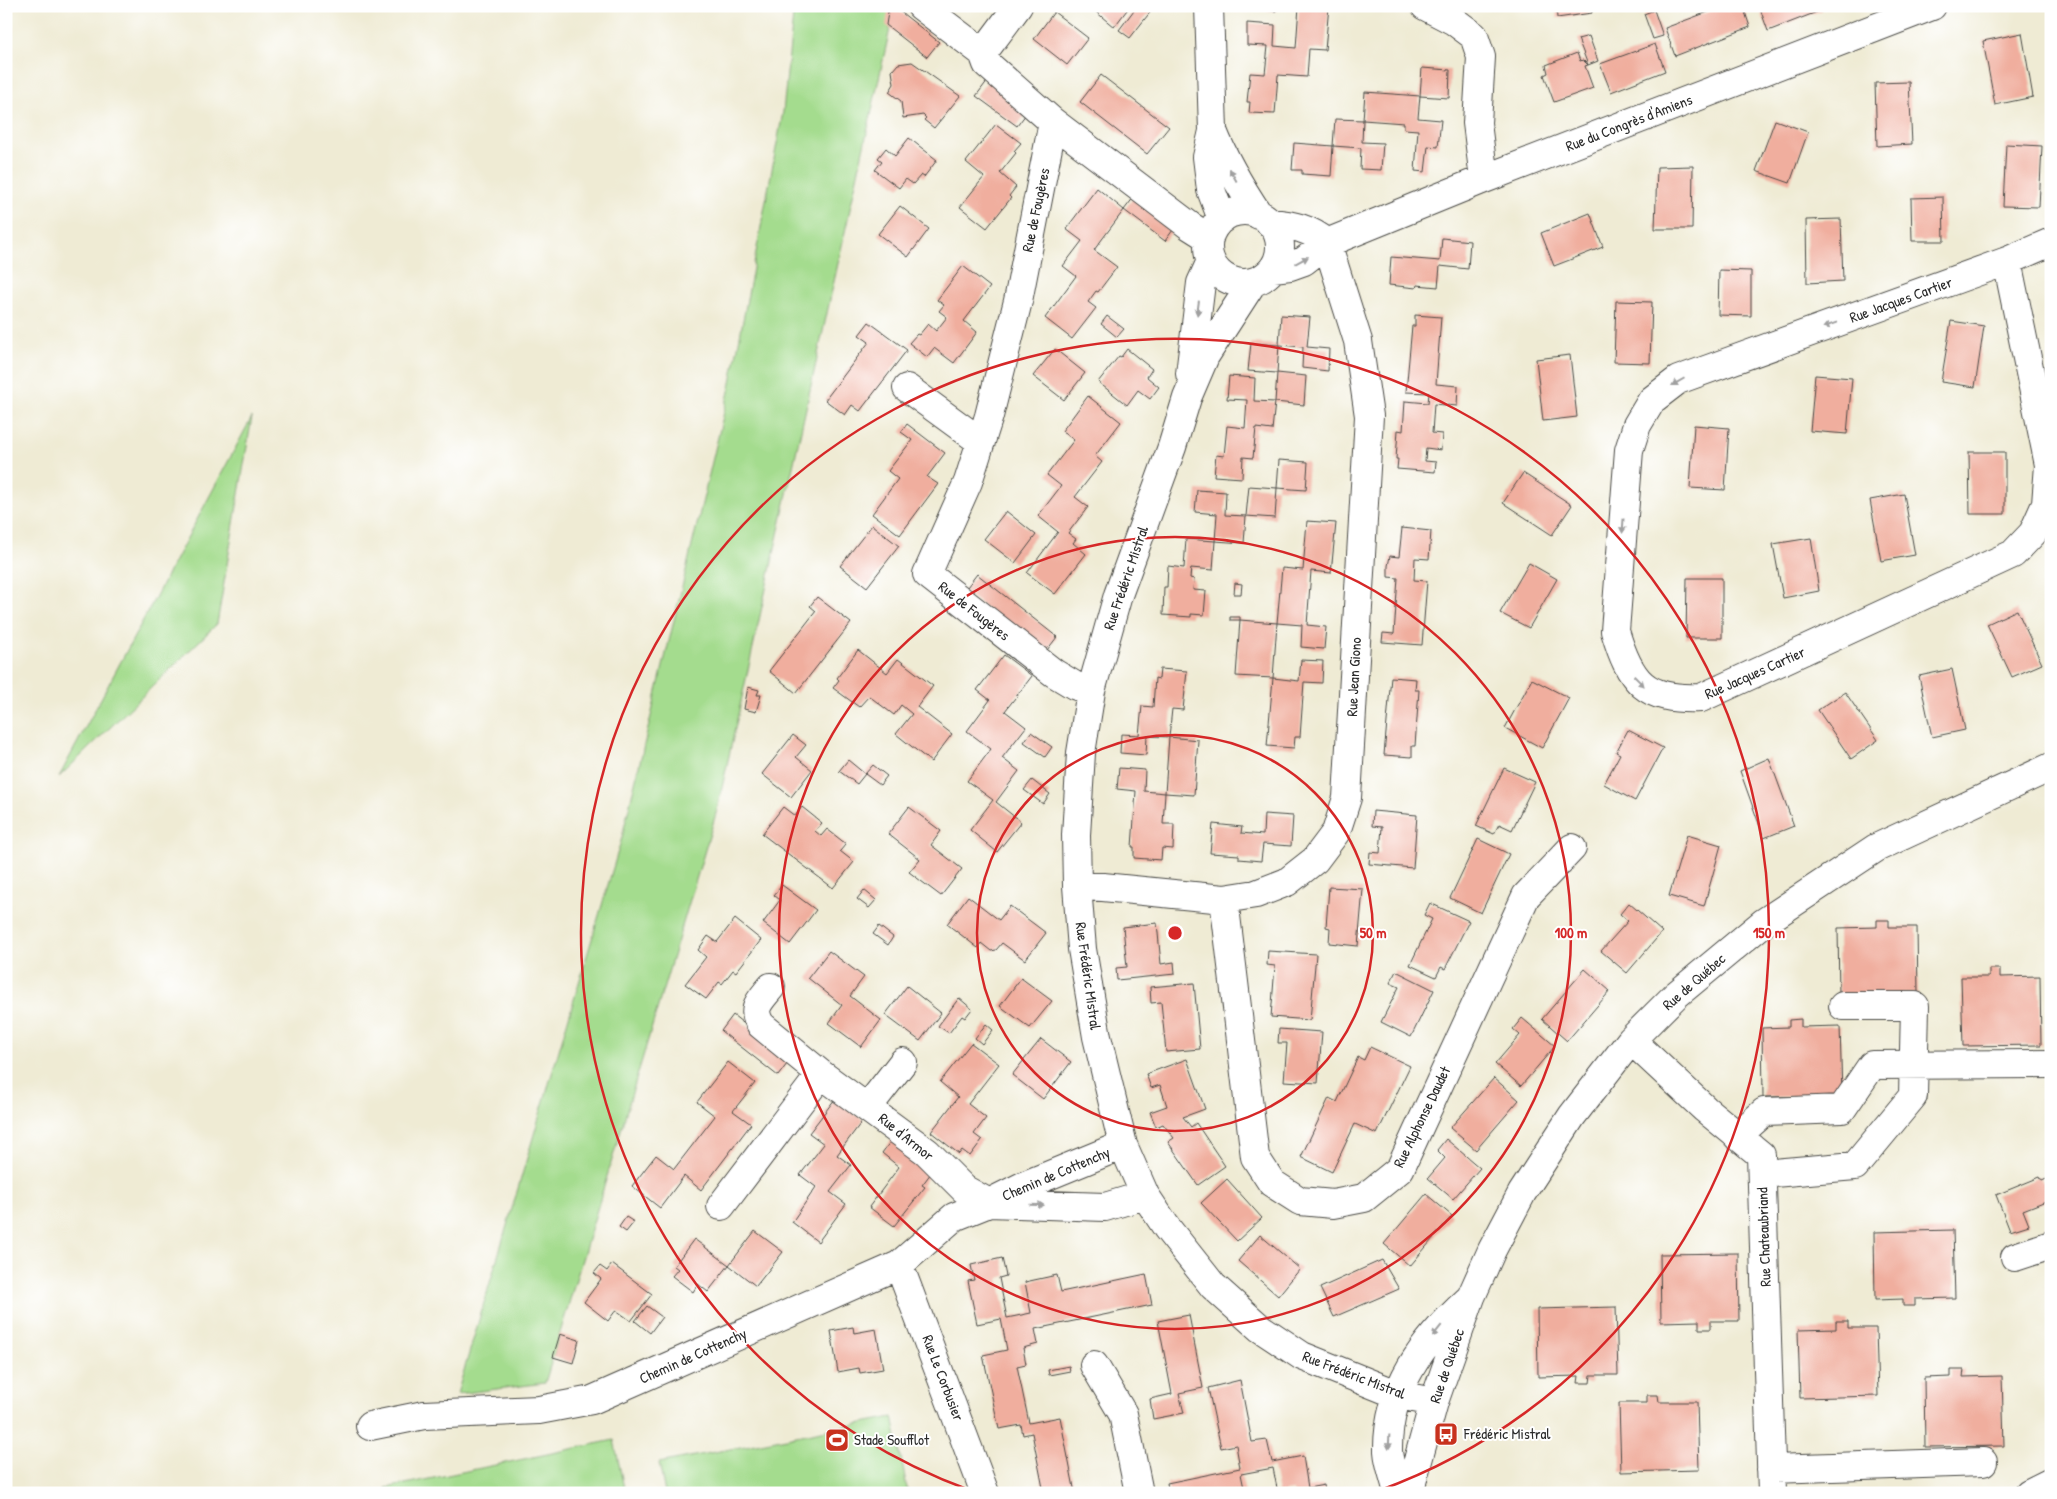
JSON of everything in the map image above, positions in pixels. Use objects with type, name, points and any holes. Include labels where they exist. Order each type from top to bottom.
[{"type":"street","points":[[921,6],[983,53],[987,64],[1053,122],[1190,226],[1214,239]]},
{"type":"street","points":[[983,53],[1018,6]]},
{"type":"street","points":[[1209,6],[1213,131],[1207,156],[1212,190],[1214,239],[1220,275],[1236,283],[1263,275],[1278,257],[1280,245],[1277,233],[1241,189],[1223,156],[1213,131]]},
{"type":"street","points":[[1425,6],[1454,21],[1474,36],[1481,57],[1477,123],[1484,179]]},
{"type":"street","name":"Rue du Congrès d'Amiens","points":[[1263,275],[1304,261],[1327,243],[1484,179],[1932,6]]},
{"type":"street","name":"Rue de Fougères","points":[[1053,122],[1018,302],[981,442],[968,482],[927,574],[1054,673],[1074,685],[1091,692]]},
{"type":"street","points":[[1214,239],[1234,213],[1247,212],[1265,219],[1312,231],[1327,243]]},
{"type":"street","name":"Rue Frédéric Mistral","points":[[1187,398],[1201,283],[1214,239]]},
{"type":"street","name":"Rue Jacques Cartier","points":[[2007,261],[2049,466],[2046,504],[2033,533],[2012,554],[1700,698],[1678,699],[1658,693],[1639,684],[1623,660],[1615,631],[1629,450],[1637,425],[1652,400],[1678,380],[2007,261],[2051,242]]},
{"type":"street","name":"Rue Jean Giono","points":[[1077,886],[1224,899],[1256,894],[1286,882],[1315,860],[1336,832],[1347,798],[1369,416],[1358,341],[1327,243]]},
{"type":"street","name":"Rue Frédéric Mistral","points":[[1263,275],[1205,356],[1187,398],[1172,447],[1118,595],[1091,692],[1082,753],[1076,835],[1077,886],[1082,949],[1097,1037],[1123,1145],[1145,1195],[1167,1228],[1213,1286],[1260,1328],[1302,1356],[1399,1395],[1434,1402]]},
{"type":"street","points":[[907,388],[981,442]]},
{"type":"street","name":"Rue de Québec","points":[[1409,1493],[1434,1402],[1471,1297],[1492,1250],[1522,1193],[1572,1116],[1631,1040],[1676,995],[1763,923],[1876,848],[2051,767]]},
{"type":"street","name":"Rue Alphonse Daudet","points":[[1224,899],[1255,1157],[1272,1183],[1300,1201],[1333,1204],[1364,1198],[1400,1169],[1526,896],[1572,848]]},
{"type":"street","name":"Rue d'Armor","points":[[771,987],[756,1007],[756,1017],[762,1025],[821,1074],[927,1152],[964,1189],[989,1203]]},
{"type":"street","points":[[1762,1174],[1855,1166],[1913,1096],[1915,1006],[1843,1006]]},
{"type":"street","name":"Rue Chateaubriand","points":[[1631,1040],[1705,1109],[1761,1155],[1772,1481]]},
{"type":"street","points":[[868,1107],[903,1062]]},
{"type":"street","points":[[1737,1136],[1764,1112],[1842,1109],[1872,1065],[2051,1064]]},
{"type":"street","points":[[721,1206],[821,1074]]},
{"type":"street","name":"Chemin de Cottenchy","points":[[370,1426],[424,1415],[539,1410],[592,1400],[899,1265],[954,1217],[1123,1145]]},
{"type":"street","name":"Chemin de Cottenchy","points":[[989,1203],[1105,1207],[1145,1195]]},
{"type":"street","points":[[2015,1257],[2051,1245]]},
{"type":"street","name":"Rue Le Corbusier","points":[[899,1265],[985,1493]]},
{"type":"street","name":"Rue de Québec","points":[[1398,1493],[1388,1453],[1390,1424],[1399,1395],[1413,1361],[1444,1322],[1471,1297]]},
{"type":"street","points":[[1094,1365],[1123,1414],[1139,1493]]},
{"type":"street","points":[[1772,1481],[1984,1462]]},
{"type":"street","points":[[2029,1493],[2051,1482]]},
{"type":"green space","points":[[794,6],[895,6],[717,810],[545,1383],[457,1394],[621,841],[731,383],[783,112]]},
{"type":"green space","points":[[252,417],[217,624],[59,777]]},
{"type":"green space","name":"Stade Soufflot","points":[[893,1417],[908,1493],[665,1493],[659,1463]]},
{"type":"green space","points":[[614,1440],[625,1493],[387,1493],[386,1488]]},
{"type":"building","points":[[889,6],[893,6],[939,42],[927,57],[886,25]]},
{"type":"building","points":[[1089,6],[1130,6],[1114,27]]},
{"type":"building","points":[[1137,6],[1155,6],[1130,38],[1119,30]]},
{"type":"building","points":[[1249,6],[1277,6],[1276,11],[1249,9]]},
{"type":"building","points":[[1299,6],[1329,6],[1325,50],[1309,49],[1307,77],[1278,75],[1275,114],[1249,113],[1250,102],[1247,102],[1250,73],[1265,74],[1268,46],[1247,45],[1247,23],[1275,25],[1274,46],[1296,48]]},
{"type":"building","points":[[1556,6],[1591,6],[1592,13],[1557,18]]},
{"type":"building","points":[[1724,6],[1743,6],[1750,27],[1675,56],[1665,28]]},
{"type":"building","points":[[1759,6],[1821,6],[1822,10],[1768,31]]},
{"type":"building","points":[[1654,10],[1663,36],[1653,39],[1644,14]]},
{"type":"building","points":[[1054,12],[1088,38],[1067,65],[1034,39]]},
{"type":"building","points":[[2022,33],[2033,97],[1995,105],[1983,41]]},
{"type":"building","points":[[1589,36],[1598,61],[1588,65],[1578,39]]},
{"type":"building","points":[[1655,44],[1665,71],[1611,92],[1600,64]]},
{"type":"building","points":[[1577,53],[1580,61],[1583,60],[1588,65],[1585,66],[1593,88],[1554,102],[1544,75],[1548,73],[1546,65]]},
{"type":"building","points":[[912,62],[960,96],[934,128],[924,120],[926,118],[923,115],[903,118],[901,101],[889,92],[894,84],[892,71],[898,64]]},
{"type":"building","points":[[1422,68],[1450,70],[1449,98],[1420,96]]},
{"type":"building","points":[[1101,75],[1169,127],[1147,154],[1080,102]]},
{"type":"building","points":[[988,80],[1029,110],[1017,126],[976,96]]},
{"type":"building","points":[[1909,82],[1912,144],[1877,146],[1875,83]]},
{"type":"building","points":[[1365,92],[1420,96],[1418,118],[1441,120],[1438,147],[1428,146],[1425,172],[1415,171],[1418,130],[1404,129],[1404,123],[1363,120]]},
{"type":"building","points":[[1335,119],[1363,120],[1362,142],[1383,143],[1381,170],[1360,169],[1361,148],[1333,146]]},
{"type":"building","points":[[1775,120],[1808,132],[1790,183],[1756,171]]},
{"type":"building","points":[[996,124],[1021,143],[1014,151],[1016,153],[1000,173],[1016,187],[1009,196],[1011,198],[987,228],[960,207],[984,177],[966,162]]},
{"type":"building","points":[[909,138],[937,160],[924,177],[921,175],[913,184],[906,179],[899,188],[875,170],[882,161],[878,158],[886,148],[895,156]]},
{"type":"building","points":[[1294,143],[1333,146],[1331,176],[1302,174],[1302,170],[1292,170]]},
{"type":"building","points":[[2006,144],[2042,146],[2039,207],[2003,206]]},
{"type":"building","points":[[1693,166],[1692,229],[1655,229],[1657,167]]},
{"type":"building","points":[[1097,188],[1124,210],[1094,250],[1117,267],[1088,302],[1096,308],[1072,339],[1045,318],[1076,276],[1063,266],[1082,241],[1066,229]]},
{"type":"building","points":[[1137,193],[1178,223],[1165,241],[1124,210]]},
{"type":"building","points":[[1943,197],[1944,241],[1912,241],[1911,198]]},
{"type":"building","points":[[900,206],[929,229],[908,257],[878,234]]},
{"type":"building","points":[[1590,213],[1603,247],[1554,266],[1541,233]]},
{"type":"building","points":[[1841,219],[1843,281],[1807,283],[1806,220]]},
{"type":"building","points":[[1442,238],[1470,241],[1468,269],[1440,266],[1438,287],[1417,285],[1416,288],[1389,285],[1391,257],[1440,261]]},
{"type":"building","points":[[963,266],[990,287],[964,321],[977,332],[954,363],[934,348],[927,357],[909,343],[928,324],[936,331],[947,317],[939,311],[944,305],[937,300]]},
{"type":"building","points":[[1719,270],[1751,271],[1751,316],[1718,315]]},
{"type":"building","points":[[1616,301],[1652,302],[1650,363],[1614,362]]},
{"type":"building","points":[[1281,315],[1310,317],[1307,347],[1329,349],[1328,371],[1302,368],[1303,347],[1279,345]]},
{"type":"building","points":[[1415,315],[1441,317],[1436,384],[1458,386],[1457,406],[1434,404],[1432,433],[1442,434],[1441,450],[1426,448],[1425,461],[1436,462],[1435,472],[1397,469],[1398,430],[1403,431],[1405,401],[1428,403],[1429,393],[1406,392],[1412,326],[1415,326]]},
{"type":"building","points":[[1107,316],[1124,329],[1117,337],[1101,324]]},
{"type":"building","points":[[1951,321],[1984,326],[1975,387],[1941,382]]},
{"type":"building","points":[[869,322],[907,350],[860,411],[852,405],[845,415],[825,400],[869,342],[859,335]]},
{"type":"building","points":[[1251,343],[1279,345],[1277,373],[1248,371]]},
{"type":"building","points":[[1055,349],[1085,373],[1064,400],[1033,376]]},
{"type":"building","points":[[1127,349],[1152,369],[1147,377],[1159,387],[1150,399],[1138,390],[1127,405],[1098,382]]},
{"type":"building","points":[[1570,355],[1577,417],[1543,421],[1536,359]]},
{"type":"building","points":[[1277,373],[1306,376],[1304,405],[1275,402]]},
{"type":"building","points":[[1815,375],[1852,378],[1847,434],[1810,431]]},
{"type":"building","points":[[1229,376],[1255,378],[1254,401],[1275,402],[1272,430],[1256,428],[1253,458],[1243,457],[1242,478],[1214,476],[1216,455],[1224,456],[1227,426],[1245,428],[1247,400],[1227,399]]},
{"type":"building","points":[[1088,396],[1121,422],[1095,456],[1102,462],[1075,497],[1088,507],[1068,533],[1076,539],[1073,543],[1086,554],[1055,594],[1027,573],[1058,532],[1038,516],[1061,486],[1047,475],[1074,440],[1062,431]]},
{"type":"building","points":[[907,424],[945,453],[927,477],[938,484],[900,535],[872,514],[898,479],[888,471],[912,440],[901,432]]},
{"type":"building","points":[[1694,425],[1729,428],[1725,490],[1690,488]]},
{"type":"building","points":[[1969,452],[2005,452],[2005,514],[1970,514]]},
{"type":"building","points":[[1279,460],[1308,462],[1306,490],[1277,488]]},
{"type":"building","points":[[1523,473],[1572,505],[1552,535],[1503,503]]},
{"type":"building","points":[[1249,486],[1277,488],[1275,518],[1246,516]]},
{"type":"building","points":[[1197,490],[1226,492],[1225,515],[1246,516],[1244,543],[1215,541],[1217,514],[1195,512]]},
{"type":"building","points":[[1904,494],[1915,555],[1881,561],[1870,500]]},
{"type":"building","points":[[1006,511],[1036,535],[1015,563],[984,539]]},
{"type":"building","points":[[1307,521],[1336,523],[1331,573],[1311,571],[1307,625],[1326,627],[1324,649],[1301,647],[1302,625],[1277,623],[1282,568],[1303,570]]},
{"type":"building","points":[[872,525],[899,546],[867,587],[840,566]]},
{"type":"building","points":[[1402,528],[1431,531],[1429,559],[1415,558],[1414,580],[1427,581],[1422,645],[1382,642],[1383,633],[1394,634],[1398,578],[1388,577],[1388,566],[1390,556],[1399,557]]},
{"type":"building","points":[[1811,538],[1819,591],[1783,598],[1773,544]]},
{"type":"building","points":[[1186,539],[1215,541],[1213,570],[1191,568],[1190,578],[1194,579],[1193,590],[1206,591],[1204,615],[1191,614],[1191,617],[1163,615],[1164,587],[1167,587],[1168,566],[1184,568]]},
{"type":"building","points":[[1529,563],[1557,579],[1529,628],[1500,613]]},
{"type":"building","points":[[977,574],[1057,637],[1044,654],[964,591]]},
{"type":"building","points":[[1687,578],[1722,578],[1722,638],[1686,638]]},
{"type":"building","points":[[1235,583],[1242,584],[1241,594],[1234,594]]},
{"type":"building","points":[[817,597],[851,623],[796,693],[769,671],[816,611],[810,606]]},
{"type":"building","points":[[2017,610],[2042,664],[2012,677],[1987,624]]},
{"type":"building","points":[[1230,617],[1240,617],[1240,620],[1230,620]]},
{"type":"building","points":[[1240,620],[1277,623],[1273,678],[1236,676]]},
{"type":"building","points":[[858,650],[887,673],[898,659],[933,686],[917,707],[952,734],[931,762],[896,734],[912,714],[901,705],[894,715],[869,696],[859,707],[833,688],[839,680],[837,678]]},
{"type":"building","points":[[1004,655],[1032,676],[1005,711],[1026,727],[1002,758],[1019,771],[996,802],[1021,822],[997,852],[970,830],[993,800],[967,781],[991,749],[967,731],[990,700],[977,690]]},
{"type":"building","points":[[1301,660],[1323,661],[1322,683],[1304,682],[1300,737],[1295,737],[1294,748],[1267,746],[1273,678],[1299,681]]},
{"type":"building","points":[[1160,669],[1187,671],[1183,710],[1172,709],[1169,737],[1147,736],[1146,755],[1120,753],[1121,734],[1139,735],[1142,706],[1153,707],[1155,678],[1159,679]]},
{"type":"building","points":[[1952,669],[1965,730],[1932,737],[1919,676]]},
{"type":"building","points":[[1391,677],[1416,679],[1415,690],[1419,690],[1415,746],[1412,746],[1412,757],[1384,755]]},
{"type":"building","points":[[1532,679],[1569,698],[1542,748],[1505,728]]},
{"type":"building","points":[[748,687],[759,690],[757,695],[761,695],[756,712],[744,709]]},
{"type":"building","points":[[1845,692],[1878,740],[1851,759],[1818,710]]},
{"type":"building","points":[[1628,730],[1663,748],[1635,801],[1604,784],[1620,754],[1616,752]]},
{"type":"building","points":[[1031,732],[1052,747],[1045,757],[1024,742]]},
{"type":"building","points":[[793,735],[806,745],[796,757],[812,770],[791,797],[762,774]]},
{"type":"building","points":[[1169,737],[1198,740],[1194,795],[1165,793]]},
{"type":"building","points":[[1769,758],[1794,826],[1764,838],[1740,771]]},
{"type":"building","points":[[848,760],[865,774],[857,784],[839,771]]},
{"type":"building","points":[[873,765],[887,776],[880,785],[865,774]]},
{"type":"building","points":[[1119,768],[1145,770],[1144,791],[1165,793],[1163,824],[1174,824],[1173,849],[1162,848],[1161,860],[1134,858],[1134,847],[1132,847],[1136,791],[1117,789]]},
{"type":"building","points":[[1504,768],[1535,782],[1512,830],[1499,824],[1494,834],[1476,826]]},
{"type":"building","points":[[1032,780],[1050,794],[1043,804],[1024,790]]},
{"type":"building","points":[[783,807],[795,816],[802,807],[822,823],[815,831],[821,836],[827,829],[846,844],[840,851],[854,862],[833,888],[762,834]]},
{"type":"building","points":[[909,807],[941,831],[931,845],[962,869],[941,896],[909,872],[920,859],[888,834]]},
{"type":"building","points":[[1373,811],[1417,815],[1413,868],[1369,864],[1370,852],[1380,853],[1382,827],[1372,826]]},
{"type":"building","points":[[1264,814],[1293,816],[1291,846],[1263,844],[1261,861],[1239,859],[1239,855],[1210,853],[1213,824],[1242,827],[1241,833],[1263,835]]},
{"type":"building","points":[[1687,835],[1721,845],[1704,906],[1669,896]]},
{"type":"building","points":[[1478,839],[1509,854],[1481,913],[1450,898]]},
{"type":"building","points":[[782,885],[816,910],[790,944],[763,923],[780,900],[774,895]]},
{"type":"building","points":[[1329,887],[1363,889],[1358,946],[1329,943],[1330,928],[1326,927]]},
{"type":"building","points":[[864,890],[876,900],[869,908],[857,899]]},
{"type":"building","points":[[968,896],[999,920],[1010,906],[1046,933],[1025,960],[1002,943],[996,950],[991,951],[981,943],[978,948],[947,924]]},
{"type":"building","points":[[1430,903],[1469,921],[1445,969],[1441,967],[1436,977],[1410,965],[1432,919],[1424,915]]},
{"type":"building","points":[[1629,903],[1662,932],[1627,973],[1601,951],[1628,921],[1620,914]]},
{"type":"building","points":[[735,919],[761,940],[736,972],[733,970],[722,984],[719,982],[706,999],[685,984],[706,957],[698,950],[708,936],[717,942]]},
{"type":"building","points":[[1877,920],[1889,920],[1889,927],[1917,927],[1918,994],[1839,996],[1838,928],[1877,927]]},
{"type":"building","points":[[1157,923],[1161,964],[1174,962],[1175,974],[1117,980],[1116,968],[1127,967],[1123,927]]},
{"type":"building","points":[[879,926],[893,937],[888,945],[873,934]]},
{"type":"building","points":[[829,951],[864,977],[850,996],[881,1020],[861,1047],[829,1023],[842,1005],[808,978]]},
{"type":"building","points":[[1268,951],[1316,954],[1310,1020],[1271,1017],[1275,966],[1267,965]]},
{"type":"building","points":[[1585,969],[1610,991],[1567,1041],[1542,1019]]},
{"type":"building","points":[[1989,969],[2000,969],[2000,977],[2040,976],[2041,1045],[1963,1046],[1961,977],[1989,977]]},
{"type":"building","points":[[1396,971],[1434,990],[1411,1037],[1381,1022],[1399,987],[1390,983]]},
{"type":"building","points":[[1021,978],[1052,1001],[1030,1028],[1000,1006]]},
{"type":"building","points":[[1194,983],[1200,1049],[1166,1052],[1161,1002],[1151,1003],[1150,987]]},
{"type":"building","points":[[907,986],[941,1013],[920,1041],[885,1015]]},
{"type":"building","points":[[959,998],[972,1009],[965,1018],[962,1016],[949,1033],[938,1026]]},
{"type":"building","points":[[733,1015],[790,1060],[778,1076],[721,1031]]},
{"type":"building","points":[[1522,1018],[1555,1046],[1521,1086],[1495,1064],[1520,1035],[1513,1029]]},
{"type":"building","points":[[1801,1019],[1801,1027],[1840,1026],[1842,1096],[1763,1097],[1762,1028],[1789,1027],[1789,1020]]},
{"type":"building","points":[[986,1024],[993,1030],[982,1044],[975,1038]]},
{"type":"building","points":[[1279,1029],[1322,1032],[1318,1083],[1284,1081],[1287,1043],[1278,1043]]},
{"type":"building","points":[[1041,1039],[1071,1062],[1043,1099],[1012,1075]]},
{"type":"building","points":[[971,1043],[999,1064],[968,1104],[986,1118],[974,1134],[982,1140],[970,1156],[962,1150],[959,1154],[931,1132],[958,1097],[940,1082]]},
{"type":"building","points":[[1370,1047],[1410,1066],[1377,1134],[1355,1124],[1332,1172],[1301,1157],[1329,1098],[1337,1102],[1358,1057],[1364,1060]]},
{"type":"building","points":[[1187,1059],[1205,1109],[1183,1117],[1191,1127],[1196,1123],[1225,1166],[1198,1185],[1168,1142],[1174,1138],[1163,1124],[1156,1127],[1150,1112],[1167,1106],[1160,1085],[1151,1088],[1146,1074]]},
{"type":"building","points":[[728,1062],[755,1083],[733,1111],[751,1124],[701,1190],[684,1176],[660,1208],[632,1186],[656,1155],[674,1169],[715,1116],[697,1102]]},
{"type":"building","points":[[1494,1078],[1519,1100],[1476,1150],[1450,1128]]},
{"type":"building","points":[[835,1099],[863,1120],[837,1155],[851,1165],[830,1192],[846,1204],[818,1242],[792,1222],[816,1187],[800,1175],[824,1144],[809,1133]]},
{"type":"building","points":[[893,1138],[934,1169],[922,1185],[925,1187],[894,1226],[869,1207],[899,1167],[882,1153]]},
{"type":"building","points":[[1446,1139],[1480,1168],[1453,1199],[1428,1178],[1445,1158],[1437,1150]]},
{"type":"building","points":[[2040,1177],[2042,1181],[2051,1177],[2051,1199],[2023,1210],[2029,1225],[2010,1231],[1996,1195]]},
{"type":"building","points":[[1227,1179],[1262,1218],[1237,1241],[1201,1203]]},
{"type":"building","points":[[1426,1194],[1452,1216],[1410,1266],[1384,1244]]},
{"type":"building","points":[[626,1217],[634,1222],[626,1232],[619,1227]]},
{"type":"building","points":[[1953,1230],[1955,1298],[1915,1299],[1915,1306],[1903,1306],[1903,1299],[1875,1300],[1874,1232]]},
{"type":"building","points":[[755,1231],[783,1252],[756,1286],[729,1265]]},
{"type":"building","points":[[1260,1235],[1300,1269],[1278,1296],[1238,1261]]},
{"type":"building","points":[[694,1239],[729,1265],[708,1292],[698,1284],[693,1292],[672,1276],[678,1269],[674,1266]]},
{"type":"building","points":[[1738,1253],[1739,1321],[1711,1321],[1711,1329],[1699,1329],[1699,1321],[1661,1322],[1660,1254]]},
{"type":"building","points":[[1002,1258],[1006,1276],[999,1278],[1007,1318],[1031,1313],[1025,1282],[1057,1275],[1061,1292],[1146,1274],[1152,1305],[1035,1329],[1038,1344],[1023,1348],[1026,1364],[1017,1366],[1029,1423],[1060,1417],[1075,1493],[1044,1493],[1032,1433],[1023,1435],[1021,1425],[999,1429],[983,1355],[1007,1350],[1001,1319],[977,1324],[968,1281],[974,1280],[971,1265]]},
{"type":"building","points":[[1382,1260],[1399,1289],[1334,1317],[1320,1288]]},
{"type":"building","points":[[612,1264],[652,1294],[631,1321],[616,1310],[608,1321],[584,1302],[601,1279],[594,1273],[600,1266],[607,1271]]},
{"type":"building","points":[[647,1306],[662,1317],[650,1333],[635,1321]]},
{"type":"building","points":[[1616,1307],[1618,1375],[1591,1375],[1590,1383],[1578,1383],[1579,1376],[1538,1377],[1537,1309]]},
{"type":"building","points":[[1189,1315],[1203,1388],[1179,1393],[1184,1413],[1153,1419],[1150,1399],[1172,1394],[1158,1321]]},
{"type":"building","points":[[1836,1321],[1848,1321],[1848,1328],[1876,1328],[1878,1396],[1800,1398],[1798,1330],[1836,1329]]},
{"type":"building","points":[[853,1327],[854,1333],[876,1329],[883,1369],[860,1373],[859,1368],[838,1372],[831,1331]]},
{"type":"building","points":[[560,1334],[579,1340],[573,1363],[553,1357]]},
{"type":"building","points":[[1069,1366],[1070,1371],[1049,1375],[1048,1370]]},
{"type":"building","points":[[1951,1370],[1964,1370],[1963,1377],[2002,1376],[2004,1446],[1925,1447],[1924,1378],[1951,1377]]},
{"type":"building","points":[[1240,1380],[1252,1442],[1267,1440],[1272,1462],[1303,1456],[1308,1488],[1324,1485],[1325,1493],[1293,1493],[1293,1491],[1278,1493],[1273,1468],[1241,1474],[1245,1493],[1169,1493],[1167,1483],[1240,1468],[1236,1445],[1221,1448],[1208,1388]]},
{"type":"building","points":[[1647,1395],[1658,1395],[1659,1402],[1697,1402],[1699,1470],[1621,1472],[1619,1403],[1647,1403]]},
{"type":"place","name":"Frédéric Mistral","points":[[1446,1434]]},
{"type":"place","name":"Stade Soufflot","points":[[837,1440]]}]
